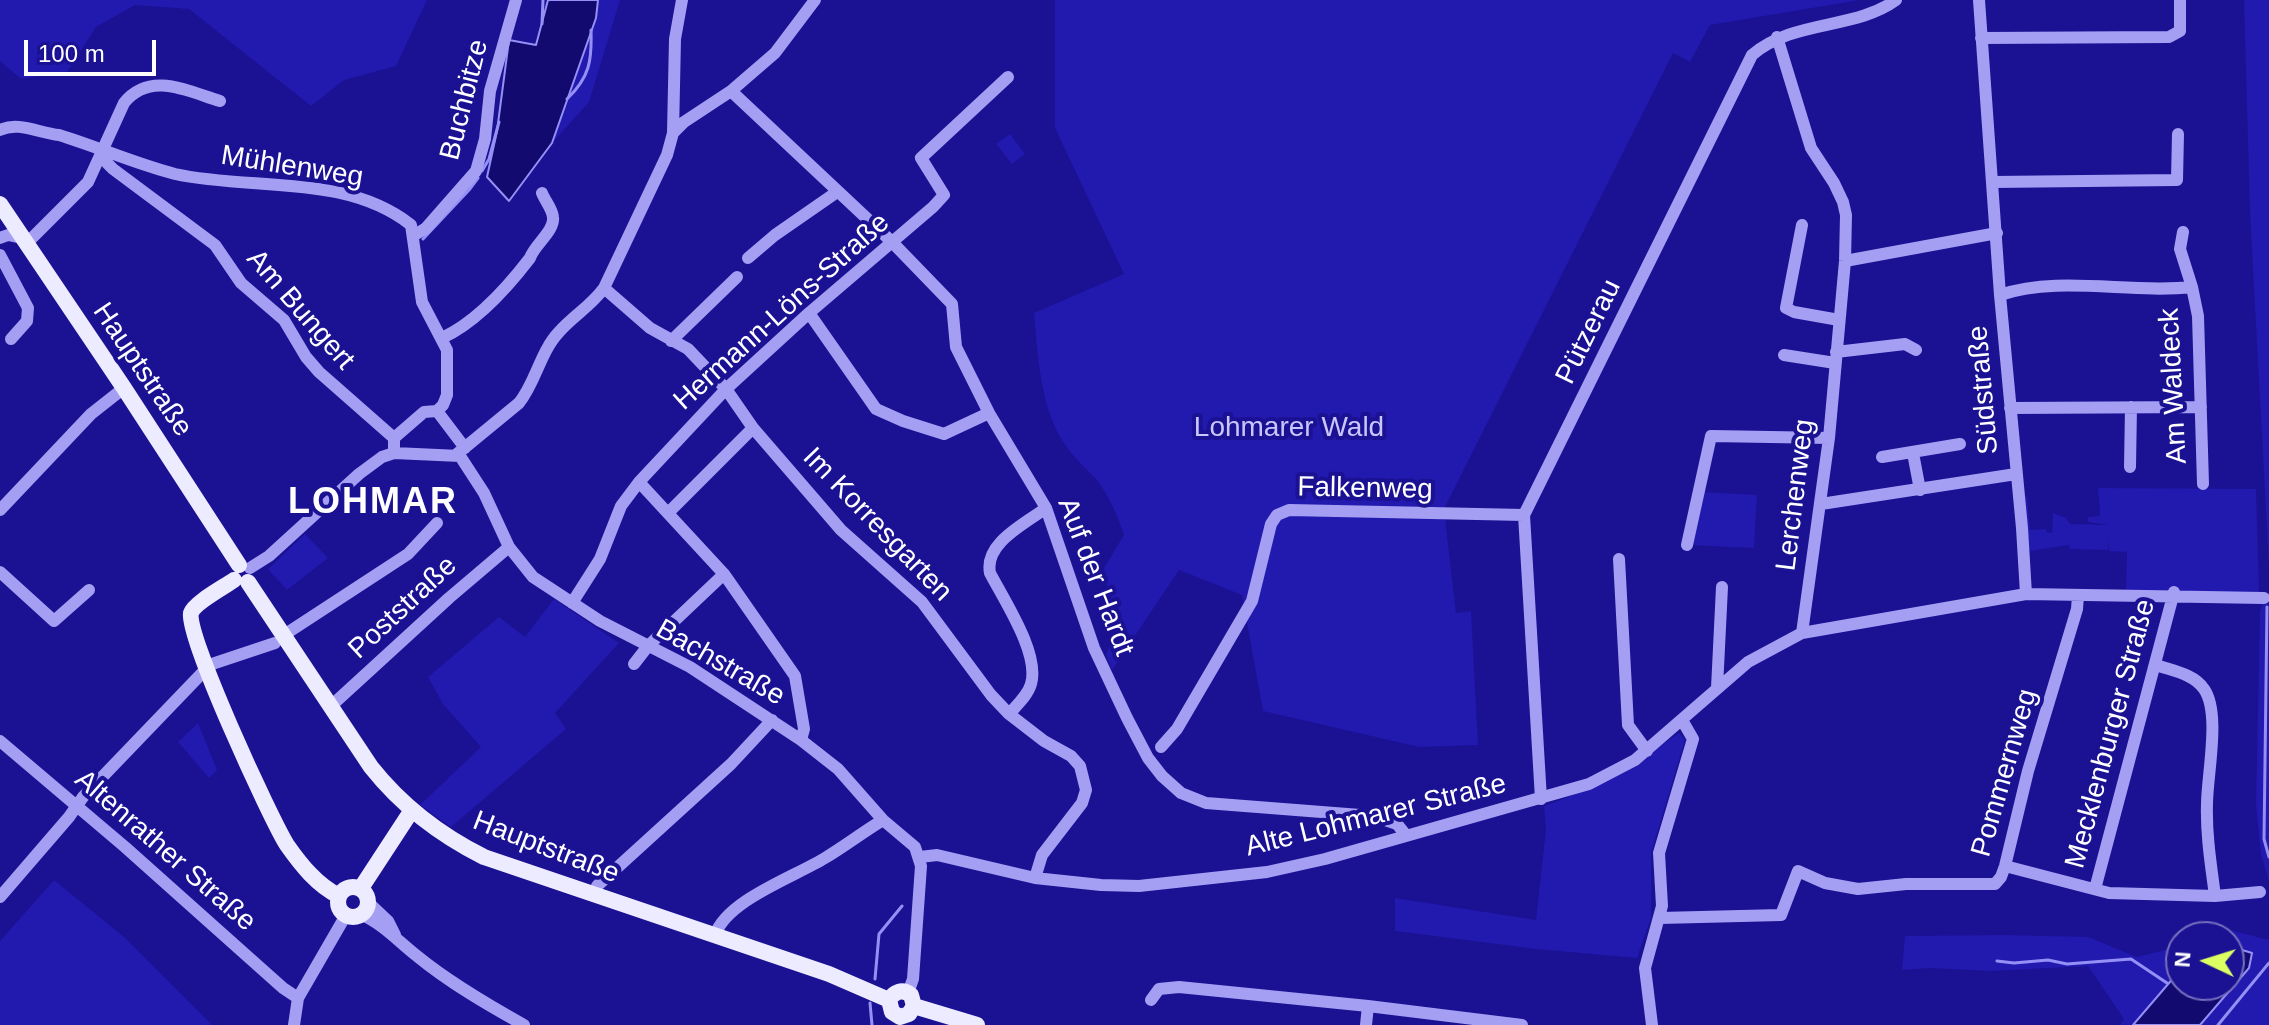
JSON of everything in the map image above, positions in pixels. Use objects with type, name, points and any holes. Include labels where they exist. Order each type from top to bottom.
[{"type":"main road","name":"Hauptstraße","points":[[0,204],[6,226],[24,241],[124,388],[243,574],[279,639],[393,793],[447,838],[487,858],[878,994]]},
{"type":"main road","points":[[243,574],[194,607],[190,615],[206,669],[248,769],[280,833],[314,879],[339,896]]},
{"type":"main road","points":[[359,906],[388,846],[412,810]]},
{"type":"main road","points":[[388,846],[417,829],[447,838]]},
{"type":"main road","points":[[346,888],[359,906],[339,907],[339,896],[346,888]]},
{"type":"main road","points":[[878,994],[896,993],[977,1025]]},
{"type":"main road","points":[[878,994],[900,1021],[909,1014],[911,999]]},
{"type":"street","name":"Buchbitze","points":[[413,236],[426,228],[476,171],[485,139],[490,91],[516,0]]},
{"type":"street","points":[[243,574],[269,556],[373,461],[394,453],[461,451],[527,394],[558,332],[592,304],[604,288],[667,155],[673,133],[675,39],[682,0]]},
{"type":"street","points":[[673,133],[684,122],[731,91],[775,53],[815,0]]},
{"type":"street","name":"Pützerau","points":[[1541,799],[1524,515],[1752,55],[1777,37],[1880,9],[1896,0]]},
{"type":"street","name":"Südstraße","points":[[1979,0],[2026,594]]},
{"type":"street","points":[[1981,38],[2169,37],[2180,31],[2180,0]]},
{"type":"street","name":"Lerchenweg","points":[[1777,37],[1811,148],[1843,202],[1845,261],[1829,438],[1802,633]]},
{"type":"street","name":"Hermann-Löns-Straße","points":[[572,603],[600,559],[621,506],[639,482],[726,389],[944,195],[921,158],[1008,77]]},
{"type":"street","points":[[0,238],[8,235],[24,241],[88,182],[124,103],[141,88],[166,86],[220,101]]},
{"type":"street","name":"Auf der Hardt","points":[[731,91],[892,242],[952,304],[956,347],[989,413],[1046,508],[1094,648],[1148,758],[1162,776],[1181,793],[1206,803],[1373,816],[1397,824],[1405,834]]},
{"type":"street","name":"Mühlenweg","points":[[0,130],[14,125],[59,135],[175,173],[228,182],[316,189],[365,200],[395,213],[411,225],[413,236]]},
{"type":"street","points":[[1993,182],[2177,180],[2178,134]]},
{"type":"street","name":"Am Bungert","points":[[104,150],[107,163],[113,169],[215,245],[241,283],[284,320],[306,357],[319,372],[394,438]]},
{"type":"street","points":[[748,258],[837,192]]},
{"type":"street","points":[[442,338],[460,330],[481,311],[530,258],[533,249],[553,224],[553,215],[542,193]]},
{"type":"street","points":[[1802,225],[1786,308],[1839,320]]},
{"type":"street","name":"Am Waldeck","points":[[2183,232],[2180,249],[2198,316],[2203,484]]},
{"type":"street","points":[[1845,261],[1997,233]]},
{"type":"street","points":[[394,453],[394,438],[424,412],[437,411],[447,395],[449,374],[447,350],[422,302],[413,236]]},
{"type":"street","points":[[0,255],[28,308],[23,327],[11,339]]},
{"type":"street","points":[[671,341],[737,277]]},
{"type":"street","name":"Am Waldeck","points":[[2000,295],[2020,288],[2166,290],[2192,287]]},
{"type":"street","name":"Im Korresgarten","points":[[604,288],[638,319],[688,349],[726,389],[753,428],[841,530],[922,602],[991,695],[1009,714],[1044,741],[1071,756],[1080,766],[1085,776],[1086,790],[1082,803],[1042,855],[1035,878]]},
{"type":"street","points":[[809,313],[876,409],[944,434],[989,413]]},
{"type":"street","points":[[1784,355],[1835,358],[1905,344],[1916,350]]},
{"type":"street","points":[[0,510],[91,414],[124,388]]},
{"type":"street","points":[[2130,467],[2131,407]]},
{"type":"street","points":[[2010,408],[2201,407]]},
{"type":"street","name":"Bachstraße","points":[[437,411],[484,493],[509,547],[533,577],[572,603],[690,667],[801,740],[838,769],[883,820],[906,837],[920,857]]},
{"type":"street","points":[[669,512],[753,428]]},
{"type":"street","points":[[1687,545],[1711,436],[1829,438]]},
{"type":"street","points":[[1882,457],[1960,444]]},
{"type":"street","points":[[1913,453],[1920,490]]},
{"type":"street","points":[[1821,504],[2016,474]]},
{"type":"street","points":[[639,482],[724,574],[795,676],[804,729],[801,740]]},
{"type":"street","name":"Im Korresgarten","points":[[1009,714],[1029,691],[1033,662],[990,573],[988,562],[991,553],[1011,534],[1046,508]]},
{"type":"street","name":"Falkenweg","points":[[1161,747],[1177,729],[1252,601],[1271,524],[1283,512],[1524,515]]},
{"type":"street","points":[[0,897],[77,805],[206,669],[279,639],[408,554],[437,523]]},
{"type":"street","name":"Poststraße","points":[[331,706],[509,547]]},
{"type":"street","points":[[1619,559],[1628,725],[1647,751]]},
{"type":"street","points":[[0,572],[54,621],[89,590]]},
{"type":"street","points":[[634,664],[648,646],[724,574]]},
{"type":"street","points":[[1717,688],[1722,587]]},
{"type":"street","name":"Alte Lohmarer Straße","points":[[920,857],[937,855],[1035,878],[1101,885],[1139,886],[1267,872],[1325,859],[1589,784],[1647,751],[1748,662],[1802,633],[2026,594],[2174,594],[2264,598]]},
{"type":"street","name":"Mecklenburger Straße","points":[[2095,889],[2174,594]]},
{"type":"street","name":"Pommernweg","points":[[1660,918],[1781,915],[1798,871],[1825,883],[1858,889],[1906,884],[1995,884],[2005,866],[2028,771],[2078,596]]},
{"type":"street","points":[[2156,665],[2190,677],[2203,687],[2209,697],[2212,713],[2207,805],[2215,896]]},
{"type":"street","points":[[596,895],[597,886],[731,764],[772,720]]},
{"type":"street","points":[[1652,1025],[1645,968],[1660,918],[1659,853],[1693,739],[1682,720]]},
{"type":"street","name":"Altenrather Straße","points":[[0,741],[298,998]]},
{"type":"street","points":[[715,935],[720,922],[748,901],[883,820]]},
{"type":"street","points":[[911,999],[920,857]]},
{"type":"street","points":[[2005,866],[2095,889],[2130,894],[2215,896],[2260,892]]},
{"type":"street","points":[[294,1025],[298,998],[359,906],[444,975],[524,1025]]},
{"type":"street","points":[[1151,1000],[1159,989],[1179,987],[1522,1025]]},
{"type":"street","points":[[1366,1025],[1368,1006]]},
{"type":"green space","points":[[0,0],[427,0],[396,66],[344,80],[311,106],[189,9],[135,5],[96,27],[67,72],[21,79],[0,61]]},
{"type":"green space","points":[[598,0],[620,0],[589,102],[552,143],[596,18]]},
{"type":"green space","name":"Lohmarer Wald","points":[[1055,0],[1860,0],[1710,25],[1690,62],[1673,53],[1444,509],[1456,613],[1471,611],[1478,745],[1419,747],[1263,711],[1242,595],[1179,570],[1112,670],[1106,655],[1115,632],[1104,568],[1124,535],[1105,492],[1057,432],[1042,382],[1034,313],[1124,274],[1055,128]]},
{"type":"green space","points":[[2244,0],[2269,0],[2269,567],[2250,213]]},
{"type":"green space","points":[[1010,134],[1025,154],[1012,164],[996,144]]},
{"type":"green space","points":[[2098,488],[2256,489],[2259,594],[2126,591],[2127,552],[2109,551],[2109,539],[2108,550],[2070,549],[2069,545],[2029,551],[2025,496],[2030,530],[2046,529],[2046,532],[2052,533],[2053,513],[2066,518],[2070,524],[2109,525],[2088,522],[2088,517],[2100,516]]},
{"type":"green space","points":[[1702,492],[1757,495],[1754,548],[1690,545]]},
{"type":"green space","points":[[305,534],[328,558],[287,590],[268,569]]},
{"type":"green space","points":[[2269,593],[2269,882],[2261,854],[2256,805],[2260,612]]},
{"type":"green space","points":[[554,599],[619,643],[555,713],[566,729],[451,827],[420,805],[481,747],[443,704],[428,677],[499,617],[525,637]]},
{"type":"green space","points":[[198,723],[217,770],[209,778],[178,742]]},
{"type":"green space","points":[[1679,733],[1685,740],[1651,853],[1651,918],[1637,958],[1395,931],[1395,898],[1536,920],[1546,829],[1544,806],[1614,775]]},
{"type":"green space","points":[[54,880],[124,937],[212,1025],[0,1025],[0,941]]},
{"type":"green space","points":[[2245,934],[2269,940],[2269,1025],[2200,1025],[2221,1001],[2245,1001],[2245,973],[2252,953],[2245,951]]},
{"type":"green space","points":[[1905,936],[2088,937],[2137,957],[2165,950],[2165,988],[2133,1025],[2120,1025],[2124,1019],[2088,966],[1991,971],[1902,970]]},
{"type":"shaded area","points":[[548,0],[598,0],[596,18],[552,143],[509,201],[487,177],[497,131],[509,40],[536,45]]},
{"type":"shaded area","points":[[2245,951],[2252,953],[2245,973]]},
{"type":"shaded area","points":[[2165,988],[2165,1001],[2221,1001],[2200,1025],[2133,1025]]},
{"type":"waterway","points":[[542,24],[543,0]]},
{"type":"waterway","points":[[567,99],[581,83],[588,68],[591,30]]},
{"type":"waterway","points":[[482,171],[489,159],[499,122]]},
{"type":"waterway","points":[[423,239],[478,178]]},
{"type":"waterway","points":[[2267,607],[2264,839],[2269,857]]},
{"type":"waterway","points":[[875,979],[879,934],[902,906]]},
{"type":"waterway","points":[[1997,961],[2048,960],[2067,964],[2131,959],[2165,982]]},
{"type":"waterway","points":[[2218,1025],[2269,963]]},
{"type":"waterway","points":[[870,1003],[872,1025]]},
{"type":"district","name":"LOHMAR","points":[[373,503]]}]
